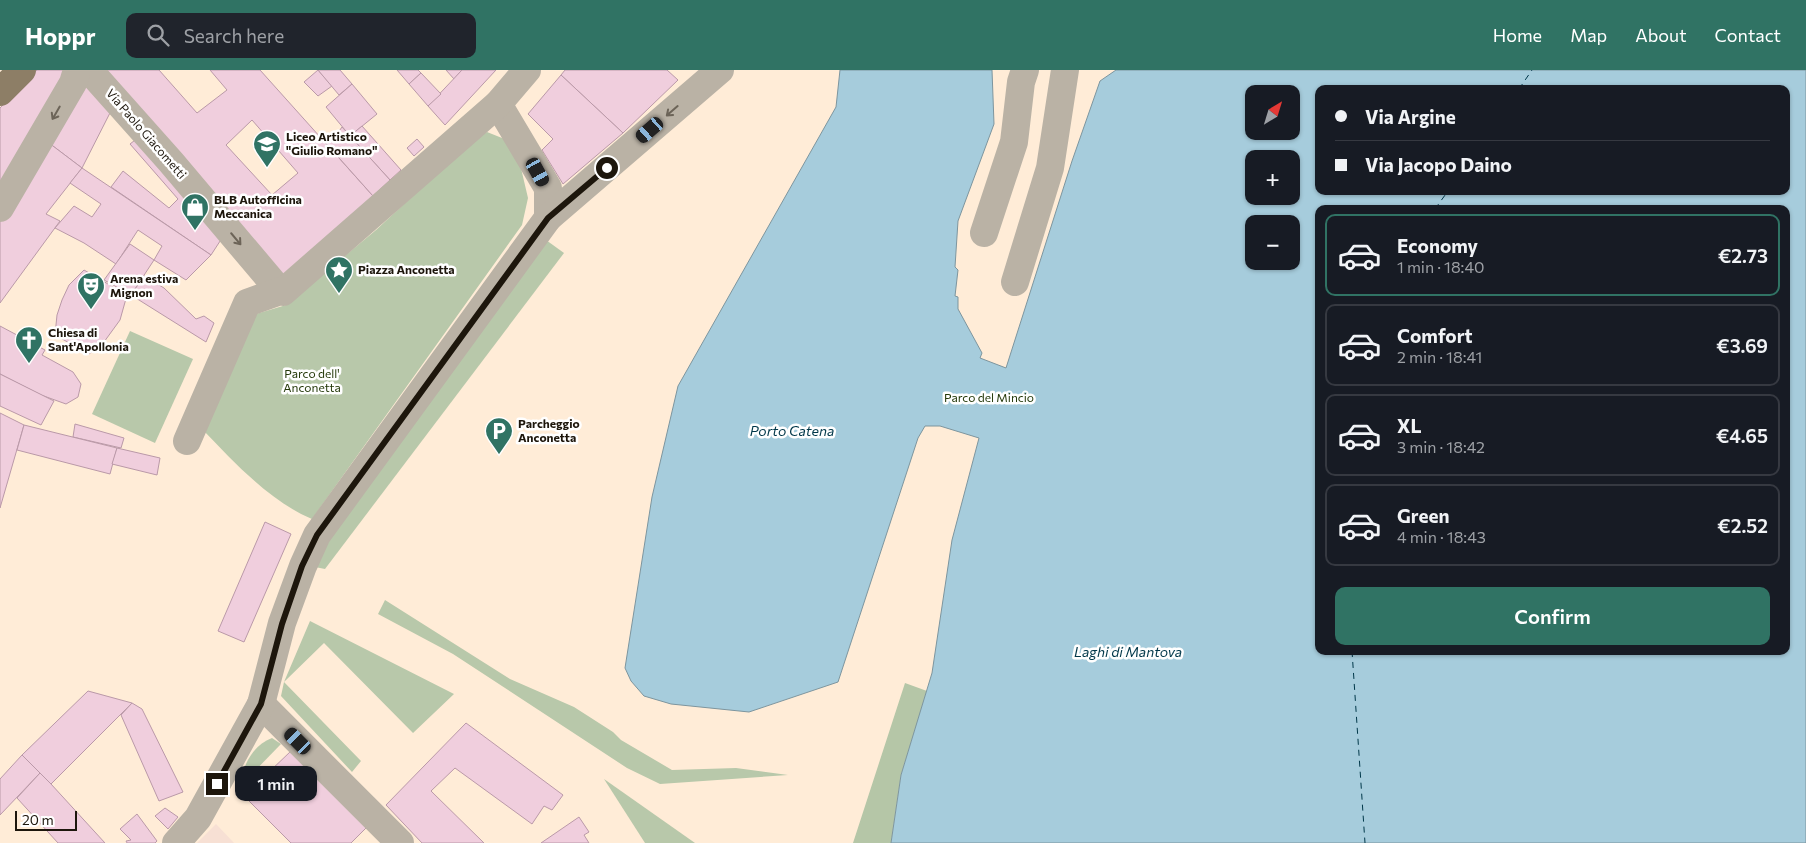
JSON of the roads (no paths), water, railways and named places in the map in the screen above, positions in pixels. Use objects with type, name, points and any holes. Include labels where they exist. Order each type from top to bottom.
[{"type":"main road","points":[[0,92],[22,70]]},
{"type":"street","points":[[0,208],[73,82],[77,70]]},
{"type":"street","name":"Via Paolo Giacometti","points":[[89,70],[171,162],[280,291]]},
{"type":"street","points":[[187,441],[247,303],[280,291],[283,292],[498,104],[528,70]]},
{"type":"street","points":[[984,233],[1014,142],[1021,82],[1025,70]]},
{"type":"street","points":[[1015,282],[1050,168],[1065,70]]},
{"type":"street","points":[[176,843],[198,818],[261,704],[282,624],[302,566],[317,535],[548,218],[709,73]]},
{"type":"street","points":[[498,104],[548,188],[548,218]]},
{"type":"street","points":[[261,704],[400,843]]},
{"type":"water","name":"Laghi di Mantova","points":[[840,70],[992,70],[994,124],[958,221],[955,267],[958,270],[955,296],[958,297],[958,309],[982,353],[980,358],[1006,368],[1072,161],[1100,81],[1116,70],[1806,70],[1806,843],[891,843],[901,775],[932,673],[952,540],[979,438],[940,426],[925,426],[918,438],[838,682],[749,712],[671,704],[644,696],[631,681],[625,668],[652,497],[678,386],[836,107]]},
{"type":"place","name":"Liceo Artistico \"Giulio Romano\"","points":[[267,168]]},
{"type":"place","name":"BLB Autofficina Meccanica","points":[[195,231]]},
{"type":"place","name":"Piazza Anconetta","points":[[339,294]]},
{"type":"place","name":"Arena estiva Mignon","points":[[91,310]]},
{"type":"place","name":"Chiesa di Sant'Apollonia","points":[[29,364]]},
{"type":"place","name":"Parcheggio Anconetta","points":[[499,455]]},
{"type":"park label","name":"Parco dell' Anconetta","points":[[312,381]]},
{"type":"park label","name":"Parco del Mincio","points":[[989,398]]},
{"type":"water label","name":"Porto Catena","points":[[792,431]]}]
